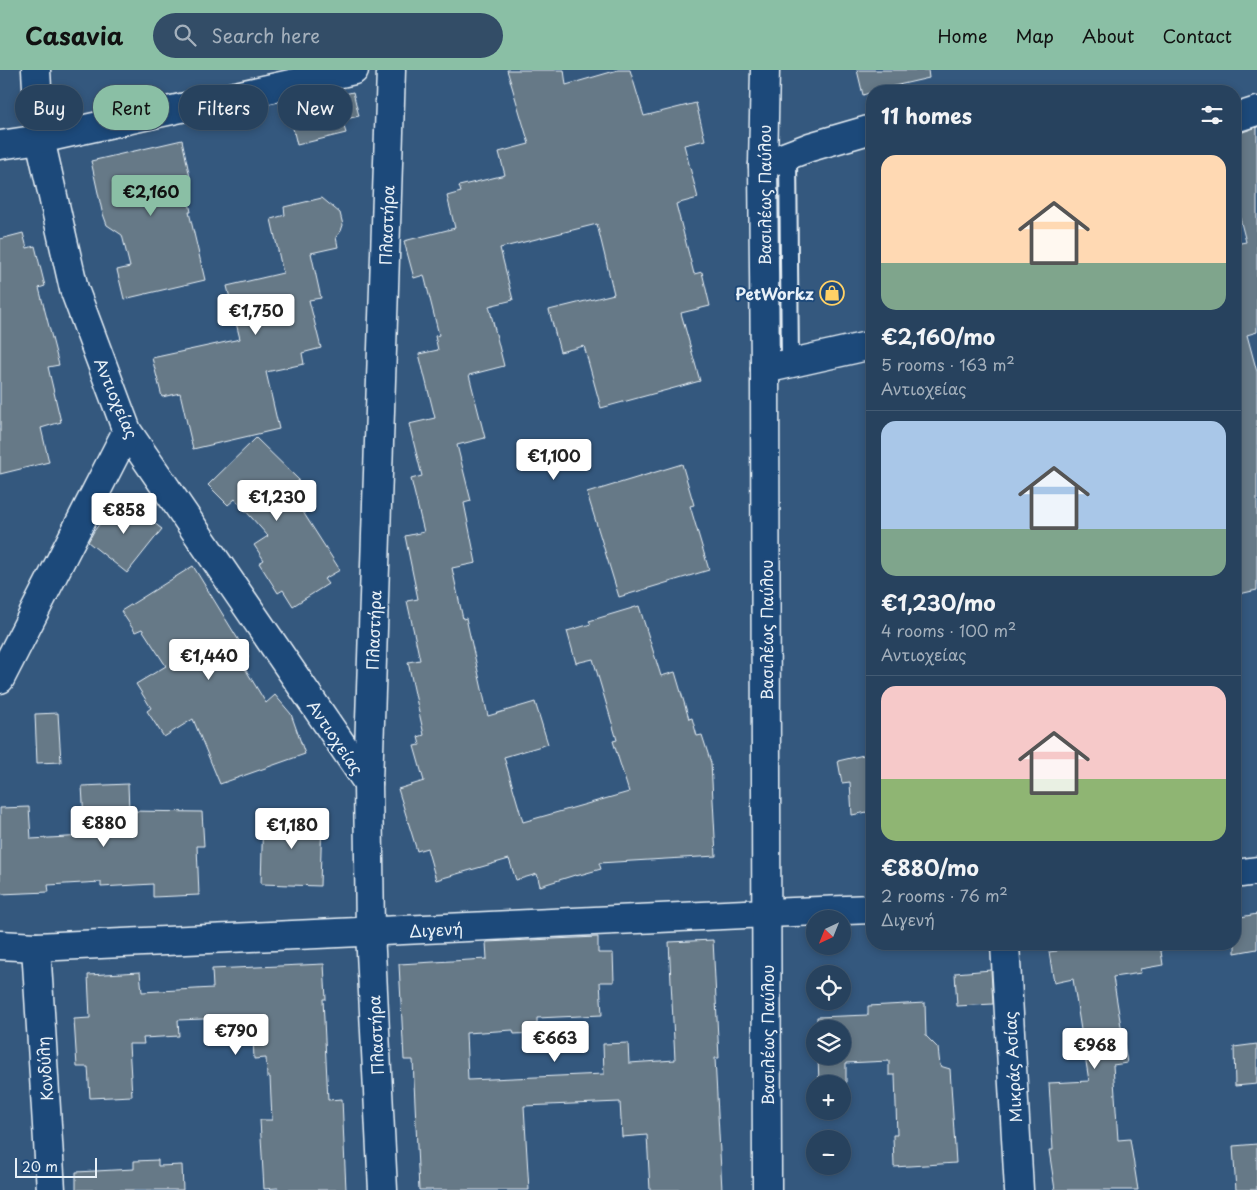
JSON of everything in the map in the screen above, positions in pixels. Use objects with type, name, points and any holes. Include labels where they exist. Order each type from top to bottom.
[{"type":"street","name":"Αντιοχείας","points":[[36,70],[40,139],[74,289],[127,431],[368,782]]},
{"type":"street","points":[[0,145],[40,139],[354,70]]},
{"type":"street","name":"Πλαστήρα","points":[[383,1190],[370,932],[368,782],[391,70]]},
{"type":"street","name":"Βασιλέως Παύλου","points":[[765,70],[763,165],[778,366],[767,913],[767,1190]]},
{"type":"street","points":[[1241,116],[1257,111]]},
{"type":"street","points":[[763,165],[810,147],[866,131]]},
{"type":"street","points":[[778,366],[866,346]]},
{"type":"street","points":[[0,679],[127,431]]},
{"type":"street","points":[[1241,873],[1257,871]]},
{"type":"street","name":"Διγενή","points":[[0,945],[36,947],[866,909]]},
{"type":"street","name":"Κονδύλη","points":[[36,947],[52,1190]]},
{"type":"street","name":"Μικράς Ασίας","points":[[1005,950],[1019,1190]]},
{"type":"lane","points":[[778,366],[788,156]]},
{"type":"building","points":[[507,70],[564,70],[566,85],[618,70],[630,70],[644,116],[696,103],[705,140],[684,145],[698,198],[676,204],[694,274],[702,272],[710,306],[681,313],[700,381],[601,408],[584,346],[560,352],[549,310],[614,294],[597,224],[500,248],[513,300],[489,306],[504,366],[469,375],[485,438],[457,445],[471,501],[464,503],[476,563],[452,568],[463,619],[466,618],[488,716],[535,702],[548,744],[504,757],[523,822],[629,792],[613,741],[617,740],[593,659],[576,663],[567,631],[591,624],[589,621],[639,606],[661,676],[675,672],[689,719],[692,718],[697,736],[702,735],[711,763],[716,856],[599,863],[601,869],[540,886],[537,874],[516,880],[509,859],[436,880],[427,848],[417,851],[398,789],[424,781],[414,746],[420,745],[418,737],[424,735],[408,662],[420,660],[407,601],[418,599],[405,536],[424,532],[411,479],[422,476],[409,424],[435,418],[419,354],[438,350],[435,336],[439,335],[424,275],[414,278],[404,241],[455,228],[447,196],[461,192],[459,186],[505,175],[499,152],[529,144]]},
{"type":"building","points":[[857,70],[928,70],[929,78],[898,85],[866,85],[866,94],[863,95]]},
{"type":"building","points":[[352,92],[359,116],[352,118]]},
{"type":"building","points":[[1257,127],[1257,332],[1247,335],[1257,372],[1257,590],[1241,594],[1241,243],[1246,242],[1241,222],[1241,133]]},
{"type":"building","points":[[293,130],[345,130],[346,133],[297,145]]},
{"type":"building","points":[[182,140],[191,182],[185,183],[191,212],[189,212],[205,280],[124,299],[117,270],[130,267],[122,235],[107,225],[91,161]]},
{"type":"building","points":[[322,198],[340,213],[343,225],[336,237],[338,247],[311,253],[321,298],[309,300],[321,348],[302,353],[304,364],[266,372],[279,429],[193,449],[180,393],[162,397],[152,358],[240,339],[227,286],[283,273],[271,219],[285,215],[284,207]]},
{"type":"building","points":[[23,233],[27,248],[35,246],[45,286],[39,288],[59,365],[48,367],[61,422],[41,428],[49,462],[0,474],[0,239]]},
{"type":"building","points":[[256,438],[299,480],[289,490],[340,570],[324,579],[328,584],[293,606],[283,590],[278,593],[259,563],[264,560],[254,545],[268,536],[235,499],[228,505],[208,485]]},
{"type":"building","points":[[682,464],[694,505],[690,506],[709,570],[619,597],[587,493]]},
{"type":"building","points":[[120,497],[162,529],[127,573],[88,542]]},
{"type":"building","points":[[193,566],[249,657],[241,662],[266,703],[275,695],[291,714],[305,754],[220,784],[193,719],[164,737],[147,711],[151,708],[136,684],[166,666],[142,629],[135,632],[121,611]]},
{"type":"building","points":[[58,713],[61,762],[37,763],[35,714]]},
{"type":"building","points":[[866,754],[866,812],[852,815],[850,782],[842,783],[838,761]]},
{"type":"building","points":[[128,784],[129,811],[202,812],[204,846],[197,846],[199,895],[153,897],[153,884],[101,887],[101,882],[48,885],[49,892],[0,894],[0,808],[29,807],[31,839],[85,836],[82,786]]},
{"type":"building","points":[[263,814],[322,815],[320,886],[261,884]]},
{"type":"building","points":[[1257,914],[1257,949],[1235,953],[1235,950],[1241,950],[1241,917]]},
{"type":"building","points":[[598,937],[598,953],[613,953],[614,982],[600,982],[602,1015],[537,1018],[537,1033],[514,1034],[513,1030],[466,1033],[468,1080],[604,1074],[603,1044],[628,1043],[629,1063],[675,1060],[669,942],[713,940],[719,1058],[715,1058],[722,1190],[650,1190],[647,1135],[622,1137],[620,1102],[524,1106],[529,1190],[419,1190],[413,1060],[404,1060],[399,964],[487,959],[486,942]]},
{"type":"building","points":[[1161,950],[1163,965],[1140,969],[1141,973],[1113,977],[1127,1063],[1113,1065],[1118,1140],[1130,1139],[1138,1190],[1055,1190],[1049,1150],[1053,1150],[1049,1083],[1089,1081],[1073,979],[1054,983],[1049,952]]},
{"type":"building","points":[[324,964],[326,999],[323,999],[328,1100],[342,1099],[346,1190],[264,1189],[260,1120],[272,1120],[270,1077],[267,1077],[266,1058],[254,1059],[252,1017],[178,1020],[179,1036],[143,1038],[144,1044],[129,1044],[132,1096],[90,1098],[88,1067],[77,1067],[74,1019],[90,1018],[88,975],[140,972],[142,992],[213,988],[212,969]]},
{"type":"building","points":[[991,970],[993,1004],[957,1006],[955,973]]},
{"type":"building","points":[[925,1003],[926,1036],[938,1048],[940,1066],[950,1069],[956,1163],[894,1167],[893,1135],[897,1135],[895,1075],[889,1075],[889,1061],[851,1063],[851,1020],[817,1020],[817,1017],[868,1015],[868,1006]]},
{"type":"building","points":[[1257,1044],[1257,1084],[1235,1086],[1234,1047]]},
{"type":"building","points":[[818,1065],[846,1065],[846,1075],[819,1075]]},
{"type":"building","points":[[1257,1144],[1257,1190],[1236,1190],[1233,1146]]},
{"type":"building","points":[[158,1160],[158,1166],[182,1165],[183,1190],[76,1190],[76,1172],[134,1169],[134,1161]]},
{"type":"place","name":"PetWorkz","points":[[832,293]]}]
